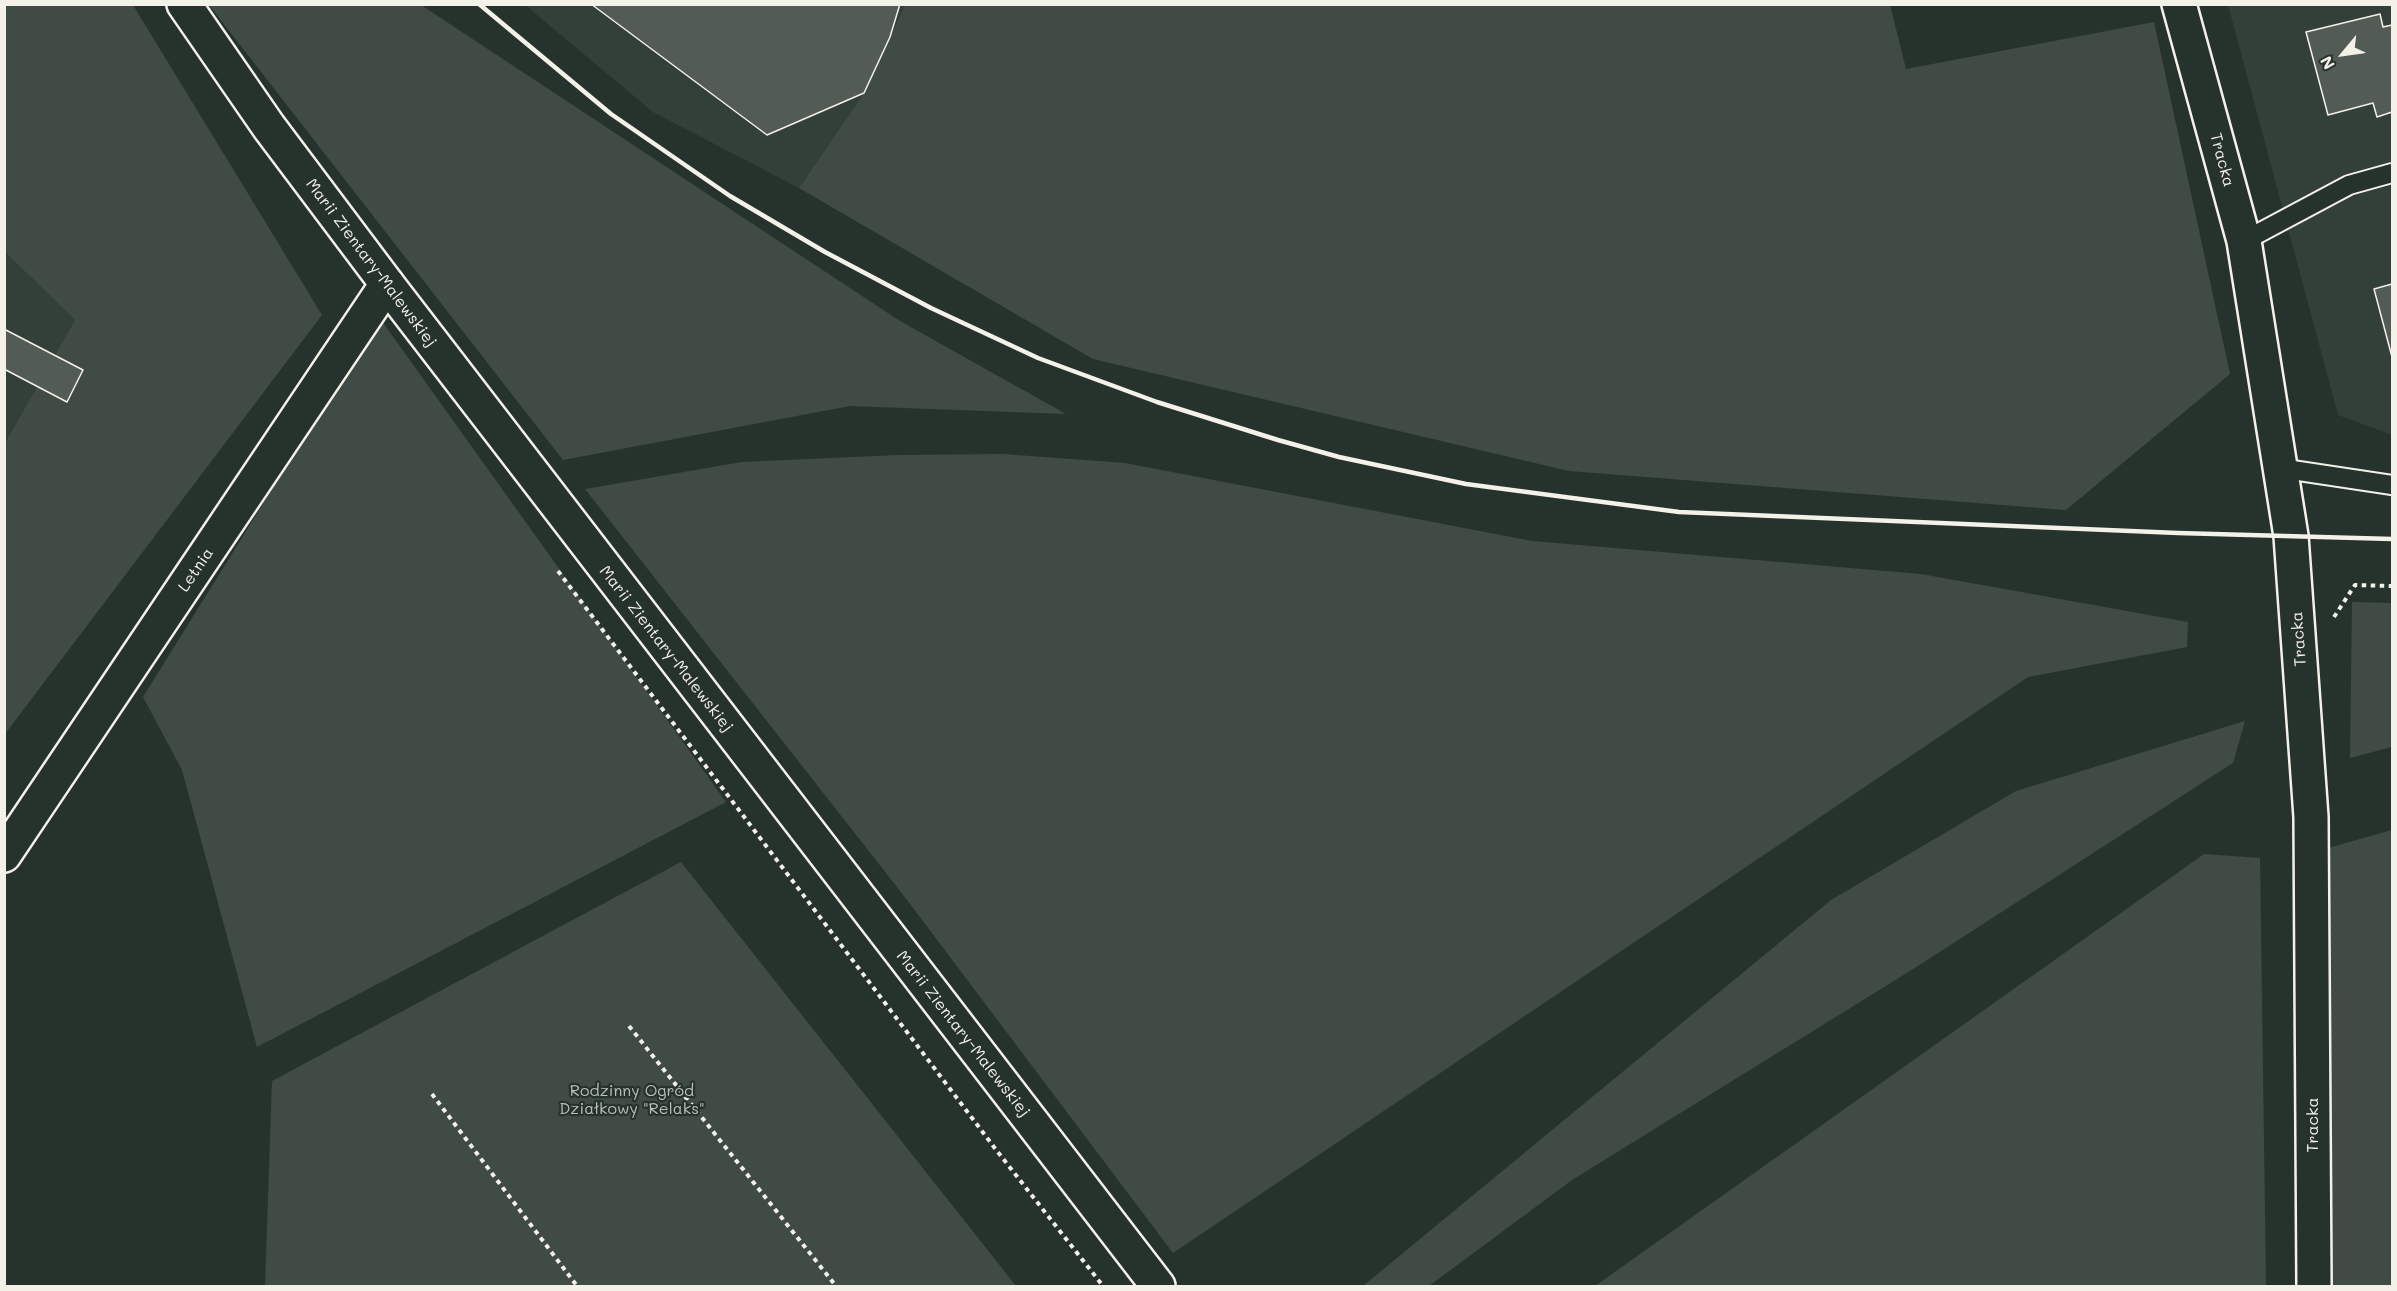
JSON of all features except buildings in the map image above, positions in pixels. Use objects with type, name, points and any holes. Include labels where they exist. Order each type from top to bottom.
[{"type":"street","name":"Marii Zientary-Malewskiej","points":[[184,4],[268,127],[387,284],[1158,1287]]},
{"type":"street","name":"Tracka","points":[[2179,4],[2244,241],[2291,536],[2311,817],[2314,1287]]},
{"type":"street","name":"Letnia","points":[[4,855],[387,284]]},
{"type":"lane","points":[[2244,241],[2349,184],[2392,173]]},
{"type":"lane","points":[[2279,468],[2392,485]]},
{"type":"path","points":[[2330,623],[2355,585],[2392,586]]},
{"type":"path","points":[[629,1026],[836,1287]]},
{"type":"path","points":[[432,1094],[577,1287]]},
{"type":"shaded area","points":[[525,5],[905,5],[864,93],[799,188],[653,112]]},
{"type":"shaded area","points":[[2228,5],[2392,5],[2392,435],[2338,415]]},
{"type":"shaded area","points":[[5,252],[75,320],[5,443]]},
{"type":"green space","points":[[5,5],[133,5],[322,315],[5,734],[5,443],[75,320],[5,252]]},
{"type":"green space","points":[[209,5],[421,5],[900,321],[1066,414],[850,406],[563,460]]},
{"type":"green space","points":[[905,5],[1890,5],[1906,69],[2154,22],[2230,374],[2066,510],[1569,471],[1093,359],[799,188],[864,93]]},
{"type":"green space","points":[[379,317],[726,802],[257,1047],[182,770],[143,697]]},
{"type":"green space","points":[[1003,454],[1125,463],[1532,541],[1921,574],[2188,622],[2187,647],[2028,677],[1173,1253],[904,896],[585,489],[742,462],[898,455]]},
{"type":"green space","points":[[2352,602],[2392,603],[2392,747],[2350,758]]},
{"type":"green space","points":[[2245,721],[2233,763],[1910,971],[1572,1180],[1429,1286],[1363,1286],[1831,900],[2016,791]]},
{"type":"green space","points":[[2392,830],[2392,1286],[2317,1286],[2321,850]]},
{"type":"green space","points":[[2204,854],[2260,858],[2266,1286],[1595,1286]]},
{"type":"green space","name":"Rodzinny Ogród Działkowy \"Relaks\"","points":[[681,862],[1016,1286],[265,1286],[272,1081]]},
{"type":"railway","points":[[479,4],[611,114],[730,196],[825,252],[931,308],[1038,358],[1157,402],[1278,440],[1339,457],[1466,484],[1679,512],[2178,533],[2392,539]]}]
